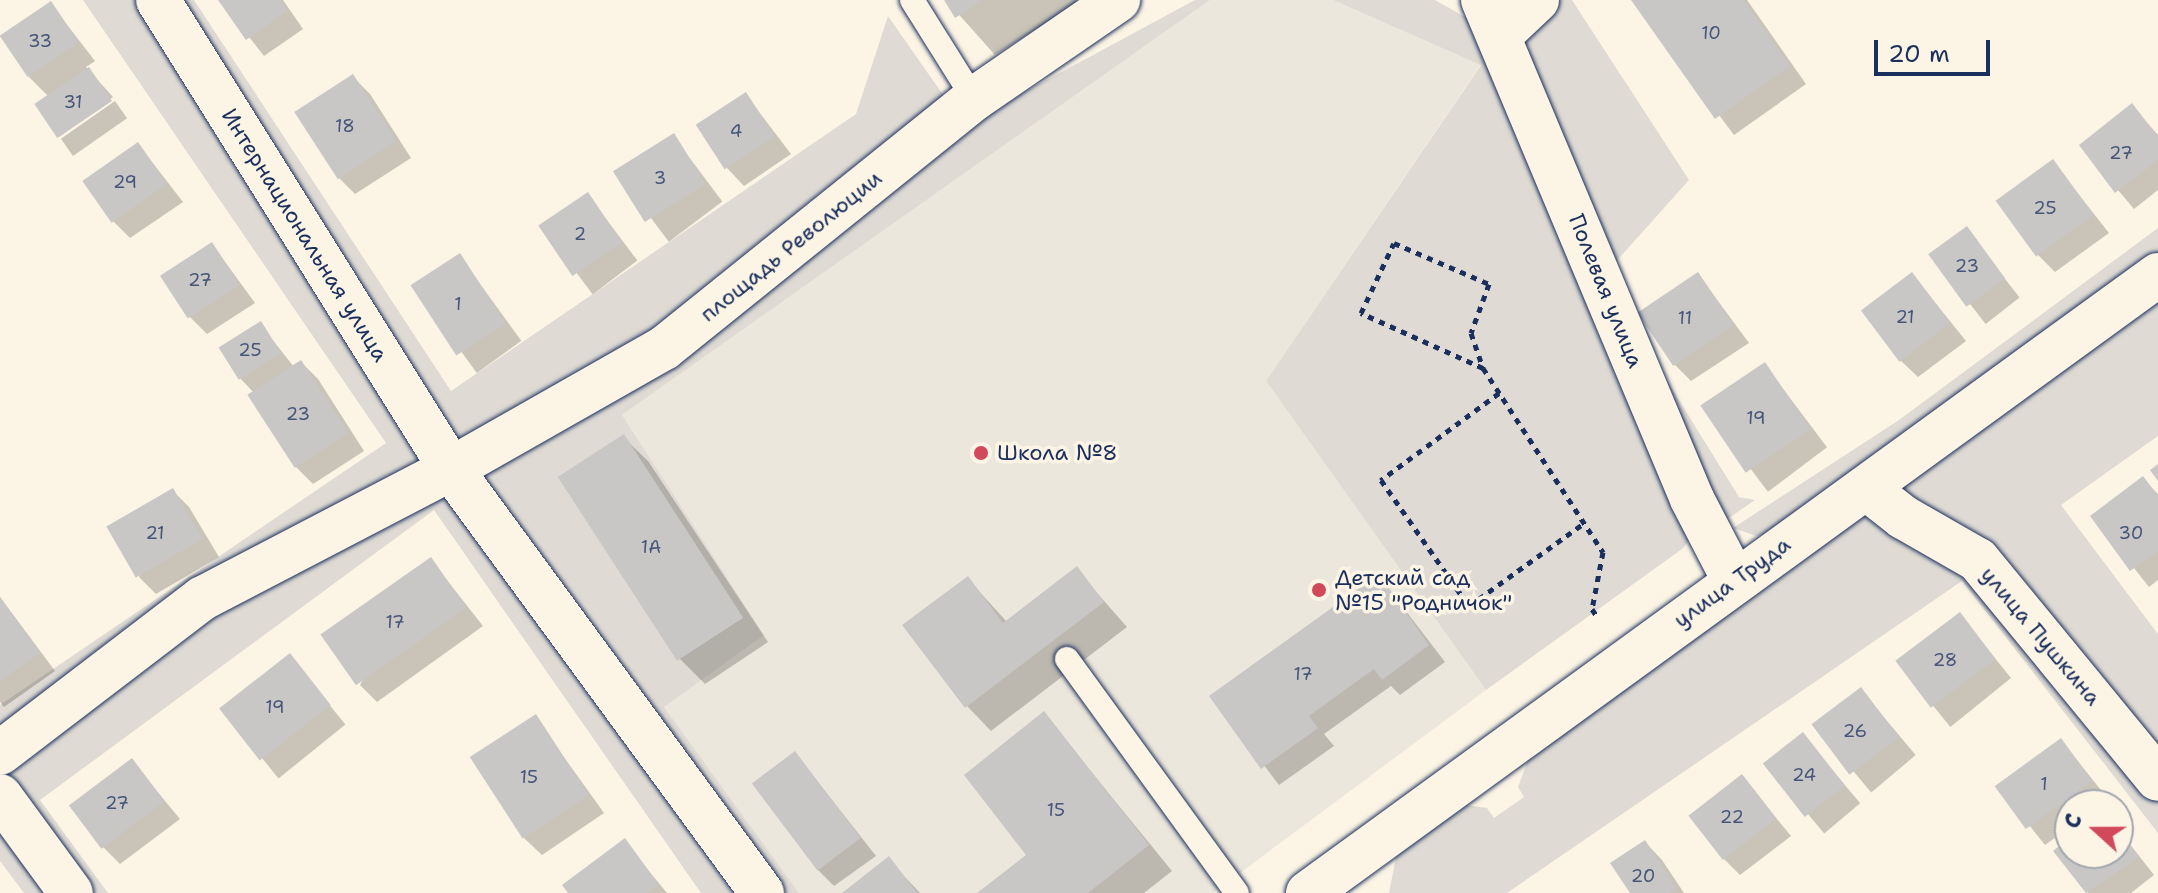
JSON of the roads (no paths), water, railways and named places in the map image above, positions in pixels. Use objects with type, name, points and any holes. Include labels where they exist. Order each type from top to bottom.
[{"type":"street","name":"Интернациональная улица","points":[[158,0],[451,469],[762,893]]},
{"type":"street","name":"площадь Революции","points":[[451,469],[664,348],[974,99],[1118,0]]},
{"type":"street","points":[[1486,10],[1537,0]]},
{"type":"street","name":"Полевая улица","points":[[1486,10],[1692,499],[1734,580]]},
{"type":"street","name":"улица Труда","points":[[1308,893],[1362,876],[1734,580],[2158,275]]},
{"type":"street","points":[[0,753],[203,598],[451,469]]},
{"type":"street","name":"улица Пушкина","points":[[1866,488],[1903,517],[1978,560],[2158,779]]},
{"type":"street","points":[[0,796],[71,893]]},
{"type":"lane","points":[[912,0],[974,99]]},
{"type":"lane","points":[[1067,659],[1237,893]]},
{"type":"place","name":"Школа №8","points":[[981,453]]},
{"type":"place","name":"Детский сад №15 \"Родничок\"","points":[[1319,590]]}]
